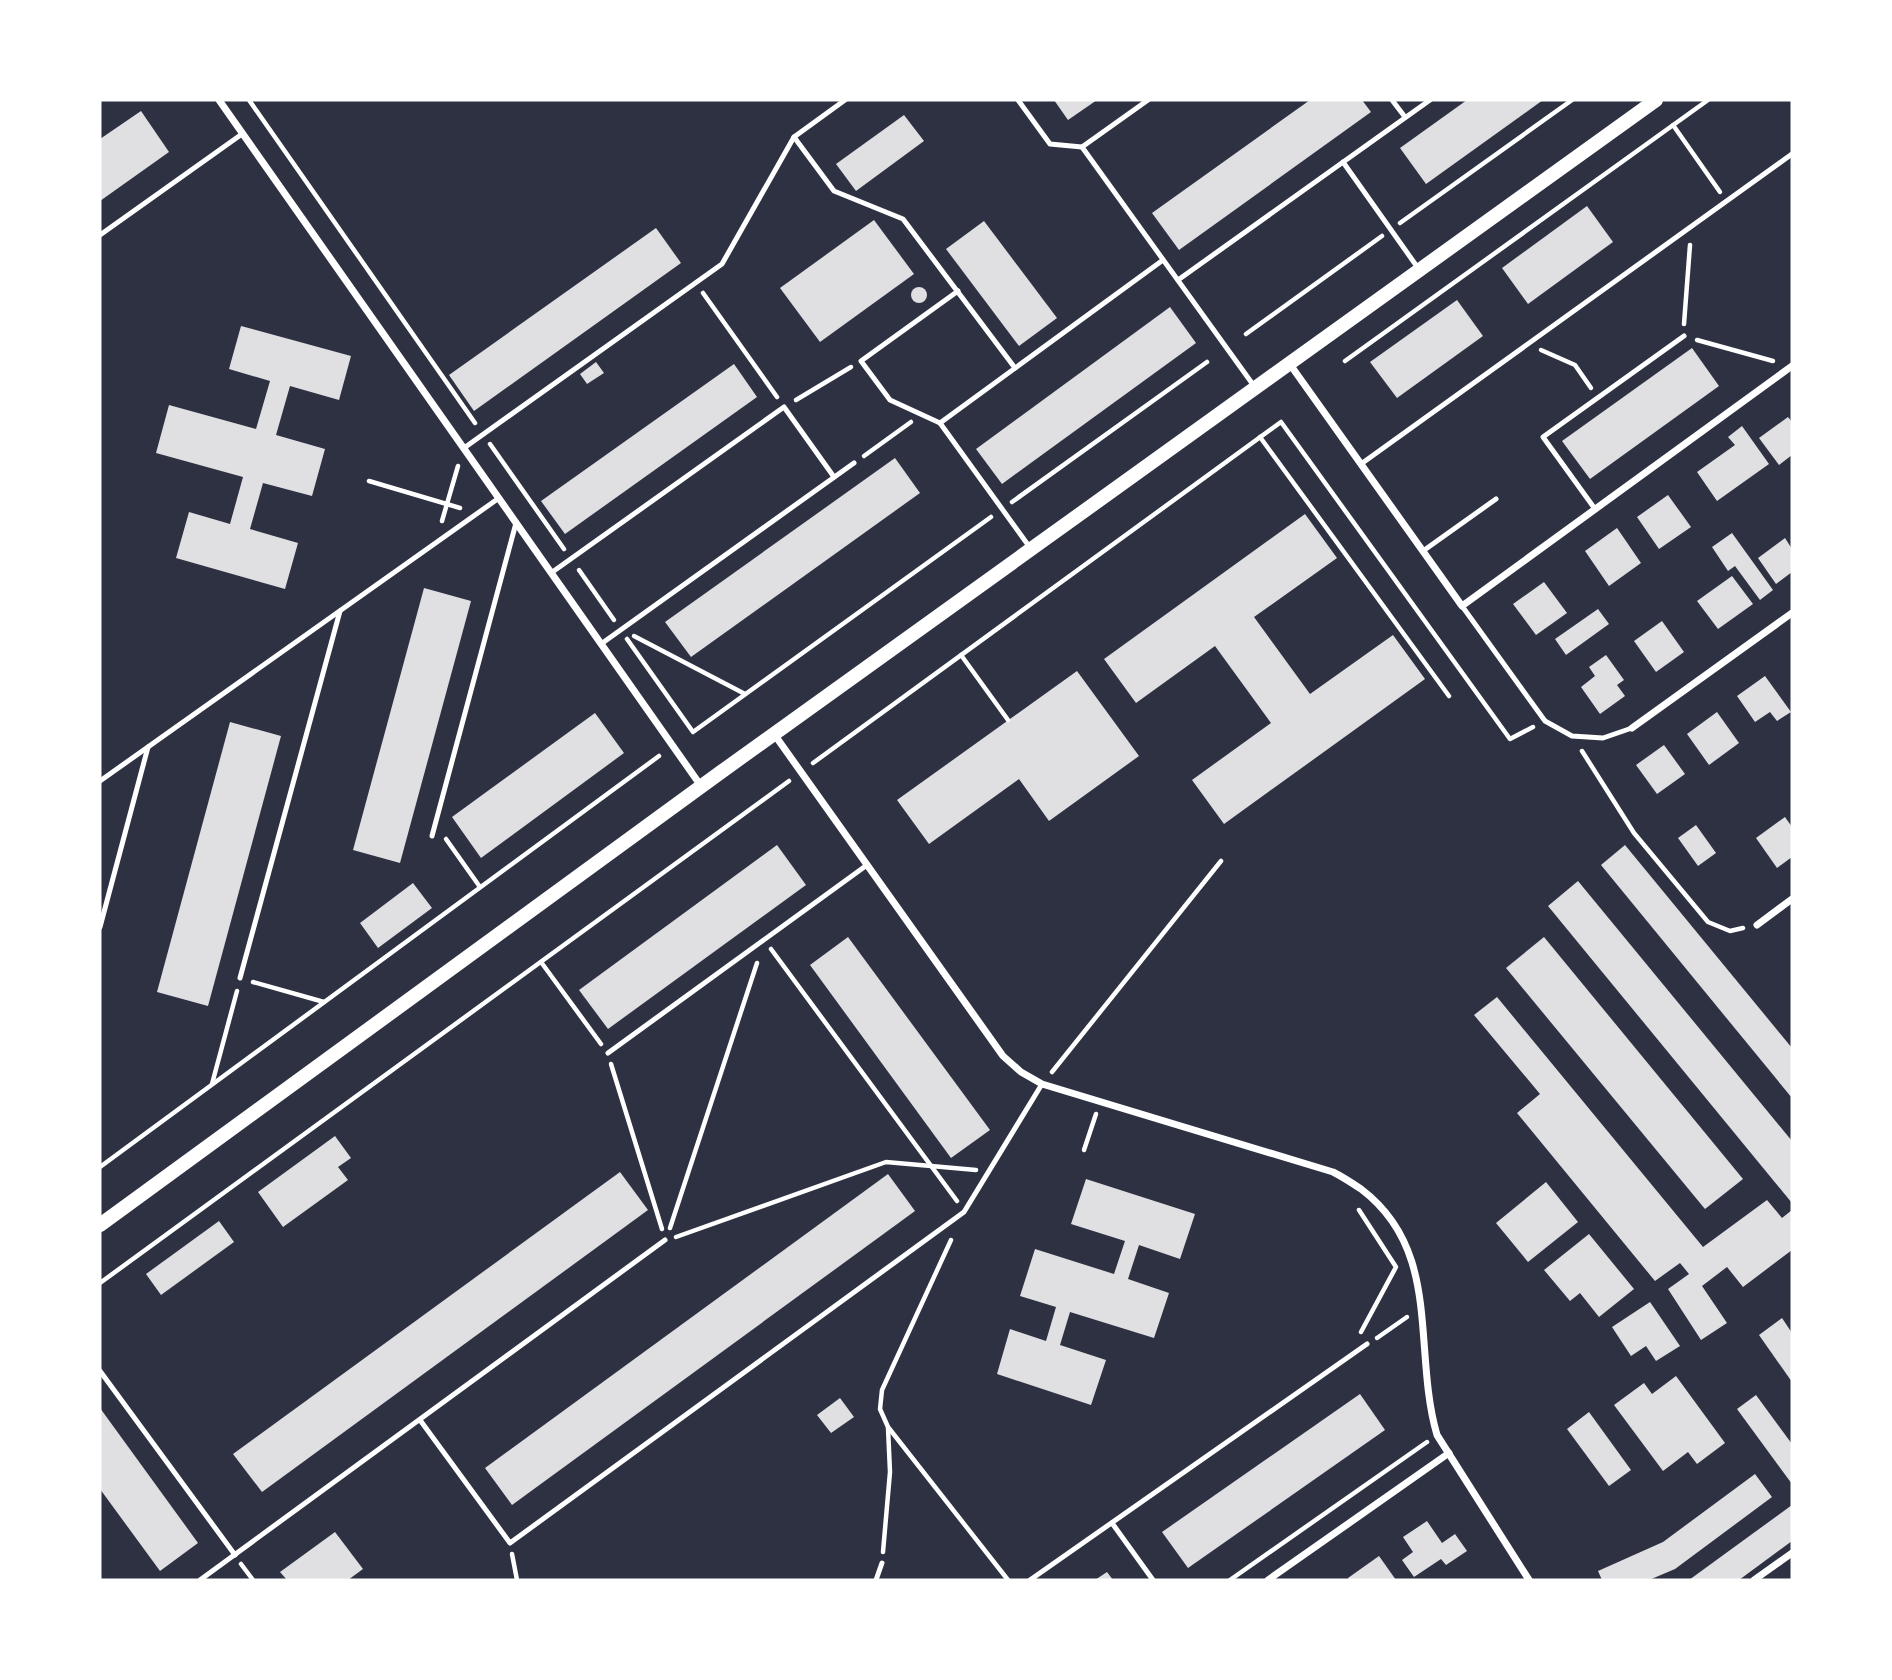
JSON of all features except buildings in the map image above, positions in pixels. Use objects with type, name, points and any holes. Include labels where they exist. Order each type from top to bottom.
[{"type":"main road","points":[[100,1225],[701,786],[1656,100]]},
{"type":"street","points":[[219,100],[701,786]]},
{"type":"street","points":[[1289,363],[1462,606],[1792,366]]},
{"type":"street","points":[[1632,728],[1792,613]]},
{"type":"street","points":[[774,734],[1003,1056],[1021,1072],[1042,1084],[1334,1172],[1362,1190],[1386,1213],[1405,1241],[1417,1273],[1422,1306],[1426,1382],[1437,1435],[1529,1580]]},
{"type":"street","points":[[1757,925],[1792,899]]},
{"type":"street","points":[[1268,1580],[1449,1453]]},
{"type":"street","points":[[1754,1580],[1792,1553]]},
{"type":"lane","points":[[464,448],[722,264],[794,137],[845,100]]},
{"type":"lane","points":[[1018,100],[1050,144],[1082,147],[1148,100]]},
{"type":"lane","points":[[1392,100],[1405,117]]},
{"type":"lane","points":[[1178,281],[1430,100]]},
{"type":"lane","points":[[100,235],[243,134]]},
{"type":"lane","points":[[794,137],[834,191],[903,219],[1015,368]]},
{"type":"lane","points":[[1082,147],[1256,387]]},
{"type":"lane","points":[[1361,464],[1792,154]]},
{"type":"lane","points":[[1343,162],[1420,270]]},
{"type":"lane","points":[[940,423],[1163,260]]},
{"type":"lane","points":[[958,291],[861,361],[890,400],[940,423],[1031,550]]},
{"type":"lane","points":[[1595,509],[1543,437],[1684,336]]},
{"type":"lane","points":[[551,573],[785,407],[834,477]]},
{"type":"lane","points":[[601,644],[854,463]]},
{"type":"lane","points":[[100,781],[499,498]]},
{"type":"lane","points":[[1423,551],[1496,499]]},
{"type":"lane","points":[[432,836],[516,523]]},
{"type":"lane","points":[[1462,606],[1545,721],[1572,736],[1603,738],[1632,728]]},
{"type":"lane","points":[[240,978],[340,611]]},
{"type":"lane","points":[[100,927],[149,747]]},
{"type":"lane","points":[[608,1054],[867,864]]},
{"type":"lane","points":[[420,1420],[510,1543],[964,1212],[1042,1084]]},
{"type":"lane","points":[[200,1580],[665,1240]]},
{"type":"lane","points":[[1030,1580],[1367,1344]]},
{"type":"lane","points":[[100,1371],[235,1555]]},
{"type":"lane","points":[[1112,1522],[1153,1580]]},
{"type":"lane","points":[[876,1580],[882,1563]]},
{"type":"path","points":[[248,100],[693,732],[1207,362]]},
{"type":"path","points":[[1246,334],[1572,100]]},
{"type":"path","points":[[1345,361],[1708,100]]},
{"type":"path","points":[[1673,125],[1727,201]]},
{"type":"path","points":[[1691,227],[1684,336],[1792,366]]},
{"type":"path","points":[[695,283],[785,407],[861,361]]},
{"type":"path","points":[[1528,344],[1574,365],[1598,398]]},
{"type":"path","points":[[854,463],[921,415]]},
{"type":"path","points":[[100,1283],[1281,422],[1510,739],[1545,721]]},
{"type":"path","points":[[1260,437],[1449,696]]},
{"type":"path","points":[[436,543],[464,448]]},
{"type":"path","points":[[369,481],[478,513]]},
{"type":"path","points":[[621,629],[745,694]]},
{"type":"path","points":[[961,655],[1009,720]]},
{"type":"path","points":[[1572,736],[1634,832],[1708,922],[1730,931],[1757,925]]},
{"type":"path","points":[[100,1167],[659,756]]},
{"type":"path","points":[[435,824],[480,887]]},
{"type":"path","points":[[1042,1084],[1221,860]]},
{"type":"path","points":[[765,939],[964,1212],[882,1390],[880,1409],[888,1427],[1008,1580]]},
{"type":"path","points":[[665,1240],[765,939]]},
{"type":"path","points":[[541,962],[608,1054],[665,1240]]},
{"type":"path","points":[[212,1085],[240,978],[324,1002]]},
{"type":"path","points":[[1084,1150],[1100,1101]]},
{"type":"path","points":[[665,1240],[886,1162],[989,1171]]},
{"type":"path","points":[[1354,1203],[1396,1267],[1360,1334]]},
{"type":"path","points":[[1367,1344],[1422,1306]]},
{"type":"path","points":[[882,1563],[890,1484],[888,1427]]},
{"type":"path","points":[[1230,1580],[1437,1435]]},
{"type":"path","points":[[510,1543],[517,1580]]}]
